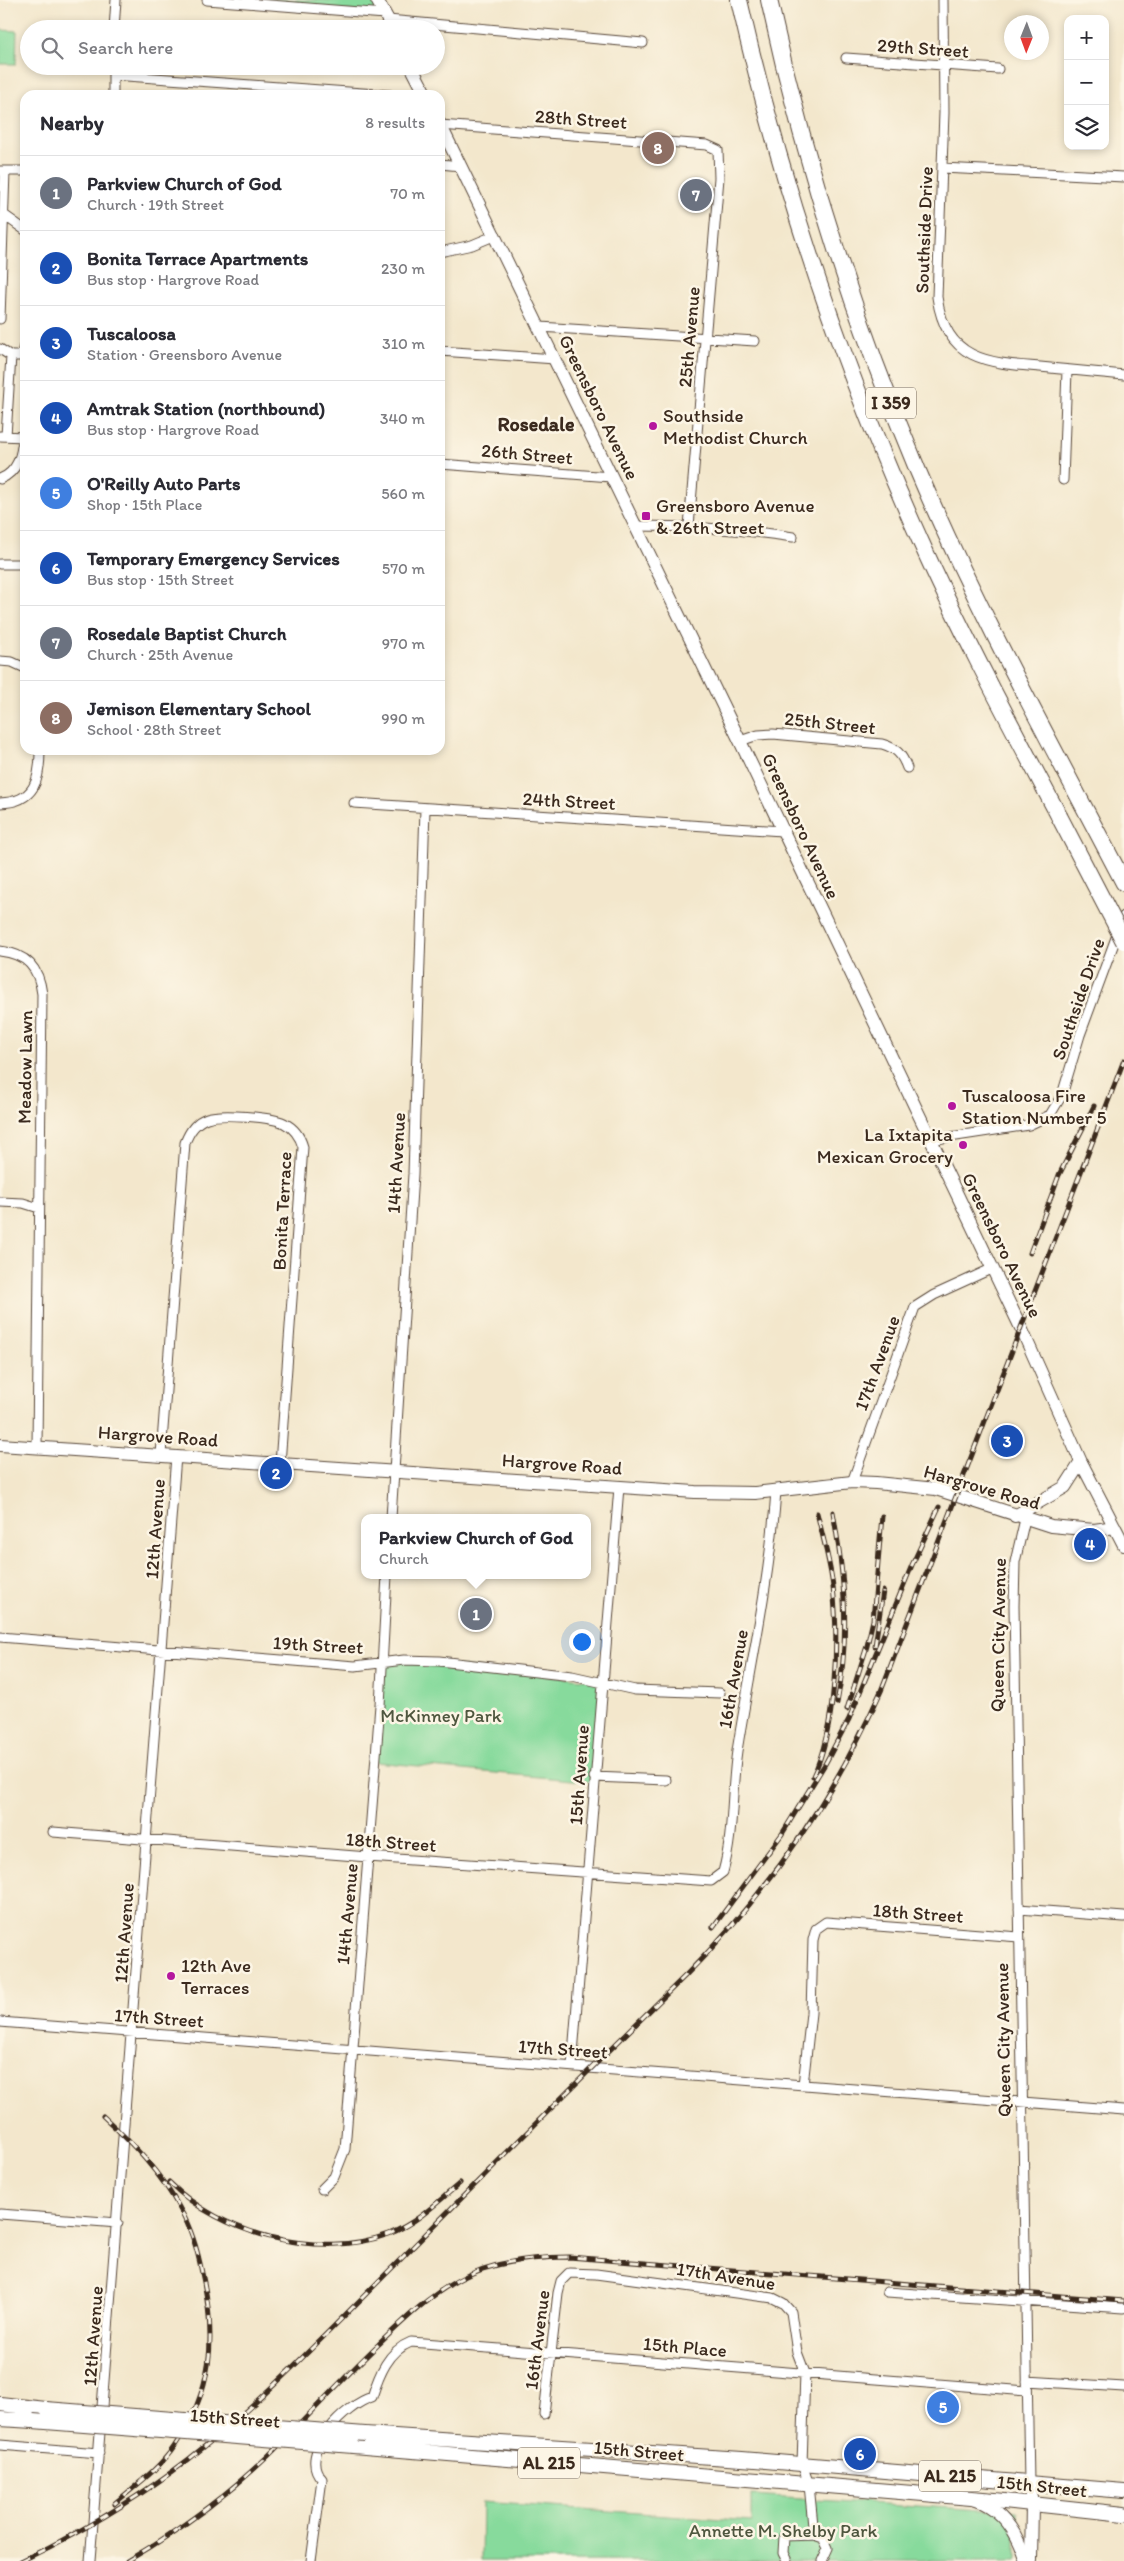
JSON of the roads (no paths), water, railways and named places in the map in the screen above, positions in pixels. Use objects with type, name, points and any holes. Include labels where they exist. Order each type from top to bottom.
[{"type":"highway","name":"I 359","points":[[739,0],[756,72],[786,179],[819,283],[869,420],[920,541],[957,620],[1124,941]]},
{"type":"highway","name":"I 359","points":[[770,0],[784,68],[816,185],[853,301],[896,415],[969,582],[1124,883]]},
{"type":"main road","points":[[377,0],[388,20]]},
{"type":"main road","points":[[416,75],[423,90]]},
{"type":"main road","name":"Greensboro Avenue","points":[[445,134],[496,235],[611,477],[740,741],[991,1269],[1022,1330],[1081,1462],[1120,1526],[1124,1545]]},
{"type":"main road","name":"Hargrove Road","points":[[0,1445],[619,1487],[755,1493],[852,1482],[936,1489],[1020,1518],[1077,1529],[1100,1530],[1120,1526]]},
{"type":"main road","points":[[1020,1518],[1065,1487],[1081,1462]]},
{"type":"main road","name":"15th Street","points":[[0,2404],[364,2434],[802,2464],[1124,2491]]},
{"type":"main road","name":"15th Street","points":[[0,2419],[352,2446],[966,2498],[1124,2514]]},
{"type":"main road","name":"Queen City Avenue","points":[[1029,2483],[1032,2504],[1031,2561]]},
{"type":"street","points":[[115,20],[116,0]]},
{"type":"street","points":[[207,0],[380,20]]},
{"type":"street","name":"Southside Drive","points":[[943,0],[942,168],[937,297],[942,321],[948,333],[964,350],[987,361],[1124,375]]},
{"type":"street","points":[[445,26],[643,43]]},
{"type":"street","name":"29th Street","points":[[846,58],[998,69]]},
{"type":"street","points":[[113,75],[113,90]]},
{"type":"street","points":[[159,75],[332,90]]},
{"type":"street","name":"28th Street","points":[[445,124],[707,145],[718,150]]},
{"type":"street","name":"25th Avenue","points":[[689,526],[720,178],[718,150]]},
{"type":"street","points":[[445,164],[461,166]]},
{"type":"street","points":[[942,168],[1124,177]]},
{"type":"street","points":[[0,319],[4,215],[3,171],[20,172]]},
{"type":"street","points":[[4,215],[20,226]]},
{"type":"street","points":[[445,251],[472,245],[496,235]]},
{"type":"street","points":[[540,327],[755,341]]},
{"type":"street","points":[[0,349],[11,356],[20,356]]},
{"type":"street","points":[[445,351],[555,359]]},
{"type":"street","points":[[11,356],[3,436],[20,437]]},
{"type":"street","points":[[1063,480],[1067,370]]},
{"type":"street","points":[[0,479],[8,476],[20,458]]},
{"type":"street","name":"26th Street","points":[[445,464],[611,477]]},
{"type":"street","points":[[636,526],[689,526],[745,530],[793,537]]},
{"type":"street","points":[[0,564],[20,564]]},
{"type":"street","points":[[0,661],[20,666]]},
{"type":"street","name":"25th Street","points":[[740,741],[758,734],[773,734],[882,744],[894,748],[902,756],[907,768]]},
{"type":"street","points":[[0,803],[18,800],[29,793],[37,784],[40,772],[40,755]]},
{"type":"street","name":"24th Street","points":[[354,803],[782,831]]},
{"type":"street","name":"14th Avenue","points":[[390,1514],[413,1174],[425,809]]},
{"type":"street","name":"Southside Drive","points":[[930,1140],[1029,1125],[1050,1115],[1062,1095],[1080,1035],[1124,916]]},
{"type":"street","name":"Meadow Lawn","points":[[0,951],[17,954],[28,960],[36,970],[40,982],[37,1447]]},
{"type":"street","name":"Bonita Terrace","points":[[161,1455],[185,1143],[192,1129],[201,1121],[214,1116],[228,1116],[273,1120],[285,1123],[295,1130],[303,1146],[280,1464]]},
{"type":"street","points":[[0,1202],[22,1203],[39,1208]]},
{"type":"street","name":"17th Avenue","points":[[852,1482],[910,1318],[916,1307],[934,1295],[991,1269]]},
{"type":"street","name":"12th Avenue","points":[[90,2561],[148,1840],[176,1456]]},
{"type":"street","name":"15th Avenue","points":[[572,2066],[619,1487]]},
{"type":"street","name":"16th Avenue","points":[[723,1872],[729,1848],[737,1753],[766,1586],[776,1491]]},
{"type":"street","name":"Queen City Avenue","points":[[1020,1518],[1015,1562],[1019,1937],[1029,2483]]},
{"type":"street","name":"14th Avenue","points":[[322,2189],[334,2177],[345,2149],[383,1662],[387,1579]]},
{"type":"street","name":"19th Street","points":[[0,1637],[354,1666],[383,1662],[439,1661],[602,1681],[635,1690],[720,1693]]},
{"type":"street","points":[[594,1777],[666,1780]]},
{"type":"street","name":"18th Street","points":[[53,1832],[368,1857],[711,1881],[723,1872]]},
{"type":"street","points":[[1019,1909],[1124,1917]]},
{"type":"street","name":"18th Street","points":[[803,2085],[811,2013],[814,1940],[816,1929],[826,1922],[1019,1937]]},
{"type":"street","name":"17th Street","points":[[0,2022],[1124,2110]]},
{"type":"street","points":[[0,2214],[118,2223]]},
{"type":"street","name":"17th Avenue","points":[[569,2273],[596,2274],[761,2295],[783,2303],[791,2312],[797,2352],[805,2373],[802,2464],[809,2485],[814,2535]]},
{"type":"street","name":"16th Avenue","points":[[544,2414],[558,2292],[561,2281],[569,2273]]},
{"type":"street","points":[[887,2292],[1124,2308]]},
{"type":"street","name":"15th Place","points":[[311,2561],[322,2479],[316,2473],[313,2465],[316,2449],[332,2426],[350,2408],[361,2400],[372,2397],[378,2376],[392,2355],[400,2346],[411,2342],[1027,2391]]},
{"type":"street","points":[[1026,2381],[1124,2387]]},
{"type":"street","points":[[0,2445],[99,2453]]},
{"type":"street","points":[[966,2498],[985,2504],[1002,2516],[1014,2532],[1026,2561]]},
{"type":"street","points":[[787,2561],[783,2553],[784,2536],[814,2535],[823,2538],[828,2548],[822,2561]]},
{"type":"railway","points":[[21,2561],[65,2539],[149,2488],[189,2459],[247,2410],[302,2358],[686,1975],[744,1911],[771,1877],[820,1806],[842,1769],[881,1691],[1124,1060]]},
{"type":"railway","points":[[1030,1253],[1059,1175],[1094,1106]]},
{"type":"railway","points":[[713,1927],[782,1834],[825,1764],[849,1719],[912,1565],[939,1507]]},
{"type":"railway","points":[[833,1512],[841,1561],[845,1631],[844,1654],[837,1703]]},
{"type":"railway","points":[[813,1776],[821,1757],[831,1709],[836,1632],[833,1587],[817,1513]]},
{"type":"railway","points":[[847,1709],[867,1646],[873,1620],[882,1516]]},
{"type":"railway","points":[[875,1646],[883,1591]]},
{"type":"railway","points":[[103,2116],[125,2137],[155,2171],[184,2216],[191,2232],[207,2297],[210,2342],[204,2384],[187,2426],[161,2463],[114,2504]]},
{"type":"railway","points":[[169,2182],[191,2201],[215,2216],[243,2229],[272,2238],[302,2243],[332,2244],[362,2241],[389,2234],[427,2212],[460,2183]]},
{"type":"railway","points":[[127,2561],[200,2513],[251,2472],[365,2358],[427,2300],[468,2275],[504,2263],[569,2257],[1124,2301]]},
{"type":"place","name":"Jemison Elementary School","points":[[658,148]]},
{"type":"place","name":"Rosedale Baptist Church","points":[[696,195]]},
{"type":"place","name":"Southside Methodist Church","points":[[653,426]]},
{"type":"place","name":"Greensboro Avenue & 26th Street","points":[[646,516]]},
{"type":"place","name":"Tuscaloosa Fire Station Number 5","points":[[952,1106]]},
{"type":"place","name":"La Ixtapita Mexican Grocery","points":[[963,1145]]},
{"type":"place","name":"Tuscaloosa","points":[[1007,1441]]},
{"type":"place","name":"Bonita Terrace Apartments","points":[[276,1473]]},
{"type":"place","name":"Amtrak Station (northbound)","points":[[1090,1544]]},
{"type":"place","name":"Parkview Church of God","points":[[476,1614]]},
{"type":"place","name":"12th Ave Terraces","points":[[171,1976]]},
{"type":"place","name":"O'Reilly Auto Parts","points":[[943,2407]]},
{"type":"place","name":"Temporary Emergency Services","points":[[860,2454]]},
{"type":"district","name":"Rosedale","points":[[536,424]]},
{"type":"park label","name":"McKinney Park","points":[[441,1715]]},
{"type":"park label","name":"Annette M. Shelby Park","points":[[783,2530]]}]
